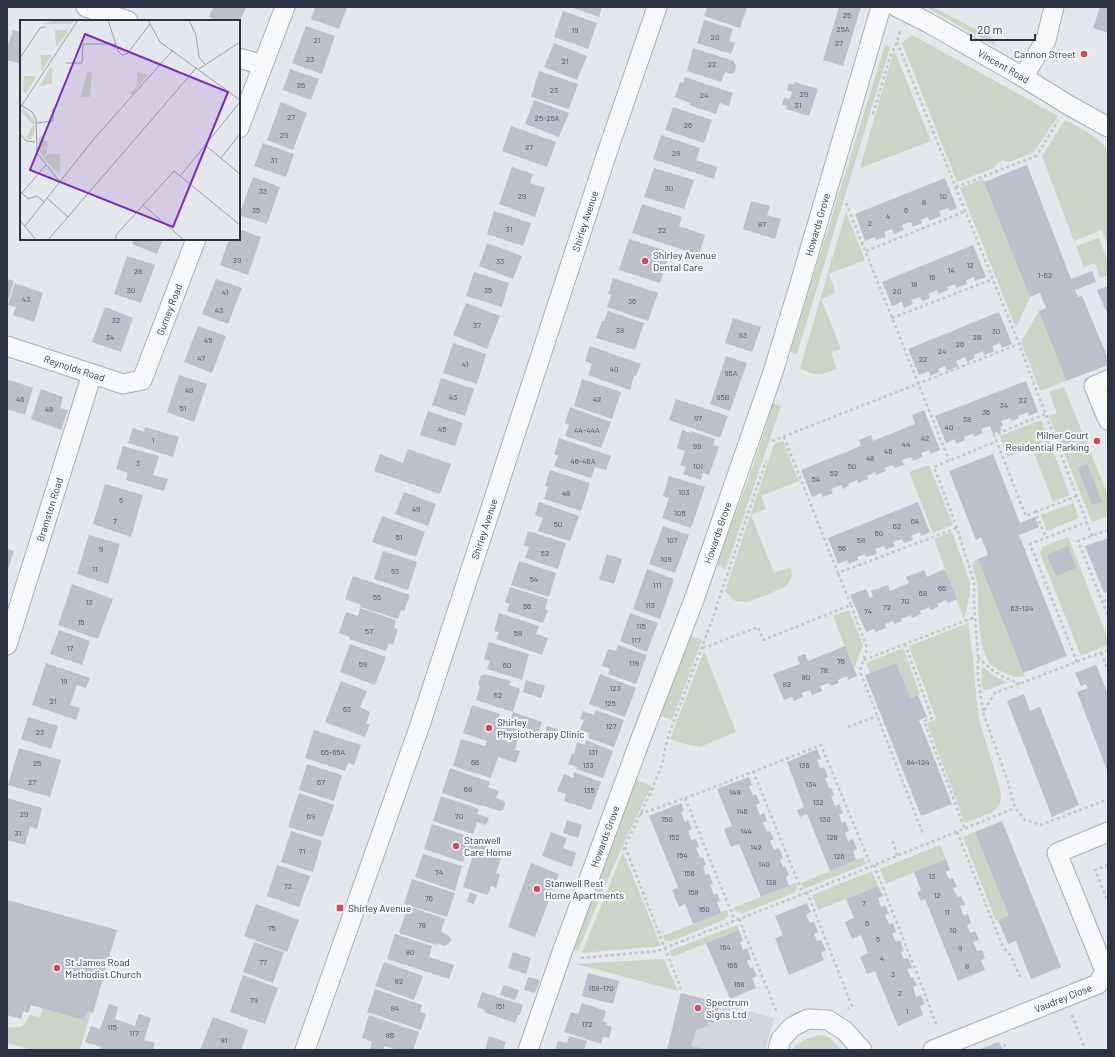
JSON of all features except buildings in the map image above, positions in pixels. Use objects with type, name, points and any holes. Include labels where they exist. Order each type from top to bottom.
[{"type":"street","points":[[86,7],[125,20]]},
{"type":"street","points":[[240,125],[285,7]]},
{"type":"street","name":"Shirley Avenue","points":[[305,1050],[420,726],[606,156],[657,7]]},
{"type":"street","name":"Howards Grove","points":[[528,1050],[561,955],[695,597],[773,372],[882,7]]},
{"type":"street","name":"Vincent Road","points":[[897,7],[927,22],[1108,127]]},
{"type":"street","points":[[1023,77],[1046,40],[1054,7]]},
{"type":"street","points":[[240,58],[263,65]]},
{"type":"street","name":"Gurney Road","points":[[142,380],[196,240]]},
{"type":"street","name":"Reynolds Road","points":[[7,346],[122,384],[142,380]]},
{"type":"street","name":"Bramston Road","points":[[8,641],[92,374]]},
{"type":"street","points":[[1108,380],[1094,386],[1108,420]]},
{"type":"street","name":"Vaudrey Close","points":[[933,1050],[1098,984],[1105,971],[1057,852],[1108,832]]},
{"type":"street","points":[[778,1050],[781,1039],[792,1027],[808,1020],[828,1020],[844,1031],[862,1050]]},
{"type":"path","points":[[897,42],[1019,344],[1092,536]]},
{"type":"path","points":[[956,187],[1036,156],[1061,117],[1070,106]]},
{"type":"path","points":[[846,203],[949,460]]},
{"type":"path","points":[[866,251],[966,211]]},
{"type":"path","points":[[892,318],[993,279]]},
{"type":"path","points":[[772,442],[1019,344]]},
{"type":"path","points":[[1045,414],[994,435],[1026,516],[1077,496]]},
{"type":"path","points":[[784,437],[867,648],[860,671],[923,834]]},
{"type":"path","points":[[997,441],[934,466],[957,528],[974,582],[978,677],[983,712],[1008,782],[1015,808],[1025,820],[1041,825],[1108,798]]},
{"type":"path","points":[[1035,512],[1046,537]]},
{"type":"path","points":[[1077,662],[1030,544],[1086,522]]},
{"type":"path","points":[[838,573],[957,528]]},
{"type":"path","points":[[1108,530],[1078,541],[1108,616]]},
{"type":"path","points":[[1103,601],[1108,599]]},
{"type":"path","points":[[702,648],[758,627],[763,640],[851,605]]},
{"type":"path","points":[[863,660],[975,617]]},
{"type":"path","points":[[905,644],[932,718],[924,721],[965,829]]},
{"type":"path","points":[[983,712],[995,693],[1108,650]]},
{"type":"path","points":[[1101,653],[1108,671]]},
{"type":"path","points":[[978,657],[1001,676],[1020,684]]},
{"type":"path","points":[[848,727],[877,716]]},
{"type":"path","points":[[640,815],[821,745],[936,1024]]},
{"type":"path","points":[[753,771],[803,894]]},
{"type":"path","points":[[685,798],[735,921]]},
{"type":"path","points":[[561,955],[578,958],[657,951],[803,894],[1015,808]]},
{"type":"path","points":[[957,832],[1003,947],[1011,956],[1020,979]]},
{"type":"path","points":[[893,841],[897,856]]},
{"type":"path","points":[[625,847],[681,989]]},
{"type":"path","points":[[1108,865],[1096,870],[1108,902]]},
{"type":"path","points":[[807,892],[852,1006],[828,1020]]},
{"type":"path","points":[[739,919],[780,1021],[789,1030]]},
{"type":"path","points":[[1070,1010],[1085,1050]]},
{"type":"shaded area","points":[[681,993],[774,1018],[765,1050],[667,1050]]},
{"type":"green space","points":[[927,7],[933,7],[996,40],[994,45],[929,9]]},
{"type":"green space","points":[[912,35],[1058,116],[1034,152],[1009,162],[1002,160],[996,164],[994,168],[957,182],[902,43]]},
{"type":"green space","points":[[885,45],[890,47],[797,354],[790,352]]},
{"type":"green space","points":[[894,50],[931,141],[860,168]]},
{"type":"green space","points":[[1065,120],[1094,136],[1108,150],[1108,246],[1102,230],[1074,241],[1042,156]]},
{"type":"green space","points":[[983,179],[1030,297],[1016,328],[960,188]]},
{"type":"green space","points":[[846,212],[865,260],[829,274],[836,293],[821,299],[841,349],[831,353],[837,369],[822,374],[810,373],[800,368]]},
{"type":"green space","points":[[1099,238],[1108,262],[1108,275],[1100,278],[1095,263],[1084,267],[1076,246]]},
{"type":"green space","points":[[1039,311],[1066,381],[1040,391],[1021,342]]},
{"type":"green space","points":[[1064,387],[1108,495],[1108,516],[1092,522],[1049,416],[1057,413],[1049,392]]},
{"type":"green space","points":[[773,403],[781,406],[726,569],[716,565],[746,484]]},
{"type":"green space","points":[[1041,420],[1070,495],[1053,502],[1032,448],[1007,457],[1000,436]]},
{"type":"green space","points":[[783,441],[799,481],[761,496],[766,509],[751,515],[774,573],[791,567],[792,575],[786,586],[771,593],[748,602],[735,601],[725,591],[774,444]]},
{"type":"green space","points":[[929,465],[953,525],[933,533],[909,472]]},
{"type":"green space","points":[[1073,503],[1079,518],[1047,531],[1041,515]]},
{"type":"green space","points":[[952,532],[970,582],[970,593],[964,619],[934,539]]},
{"type":"green space","points":[[1068,537],[1108,639],[1108,645],[1081,656],[1040,553],[1043,547]]},
{"type":"green space","points":[[978,559],[1025,676],[1015,677],[998,670],[990,664],[986,657],[980,634],[978,586],[972,565],[973,562]]},
{"type":"green space","points":[[849,610],[863,645],[854,669],[833,616]]},
{"type":"green space","points":[[968,623],[979,720],[1001,794],[1000,803],[996,809],[991,813],[965,823],[927,723],[936,719],[909,646]]},
{"type":"green space","points":[[689,635],[702,640],[672,720],[659,715]]},
{"type":"green space","points":[[903,648],[920,694],[910,698],[870,673],[866,663]]},
{"type":"green space","points":[[704,651],[736,732],[700,747],[670,739]]},
{"type":"green space","points":[[984,668],[996,677],[1007,682],[991,689],[983,690],[981,674],[982,669]]},
{"type":"green space","points":[[634,779],[652,786],[622,847],[578,951],[571,949]]},
{"type":"green space","points":[[975,832],[1009,916],[996,921],[963,837]]},
{"type":"green space","points":[[940,845],[946,859],[886,884],[880,869]]},
{"type":"green space","points":[[623,852],[661,946],[582,953]]},
{"type":"green space","points":[[863,857],[866,864],[804,889],[801,883]]},
{"type":"green space","points":[[872,871],[878,886],[818,910],[812,895]]},
{"type":"green space","points":[[796,883],[797,889],[794,893],[743,913],[735,911],[733,908]]},
{"type":"green space","points":[[727,910],[728,915],[724,920],[672,941],[665,941],[663,936]]},
{"type":"green space","points":[[737,925],[739,930],[672,957],[669,951]]},
{"type":"green space","points":[[664,959],[678,991],[576,964]]},
{"type":"green space","points":[[43,1008],[84,1019],[86,1011],[91,1012],[80,1050],[31,1050],[7,1043],[7,1032],[9,1027],[17,1028],[22,1026],[30,1015],[40,1017]]},
{"type":"green space","points":[[823,1035],[830,1038],[841,1050],[792,1050],[798,1044],[814,1036]]},
{"type":"place","name":"Cannon Street","points":[[1084,54]]},
{"type":"place","name":"Shirley Avenue Dental Care","points":[[645,261]]},
{"type":"place","name":"Milner Court Residential Parking","points":[[1097,441]]},
{"type":"place","name":"Shirley Physiotherapy Clinic","points":[[489,728]]},
{"type":"place","name":"Stanwell Care Home","points":[[456,846]]},
{"type":"place","name":"Stanwell Rest Home Apartments","points":[[537,889]]},
{"type":"place","name":"Shirley Avenue","points":[[340,908]]},
{"type":"place","name":"St James Road Methodist Church","points":[[57,968]]},
{"type":"place","name":"Spectrum Signs Ltd","points":[[698,1008]]}]
